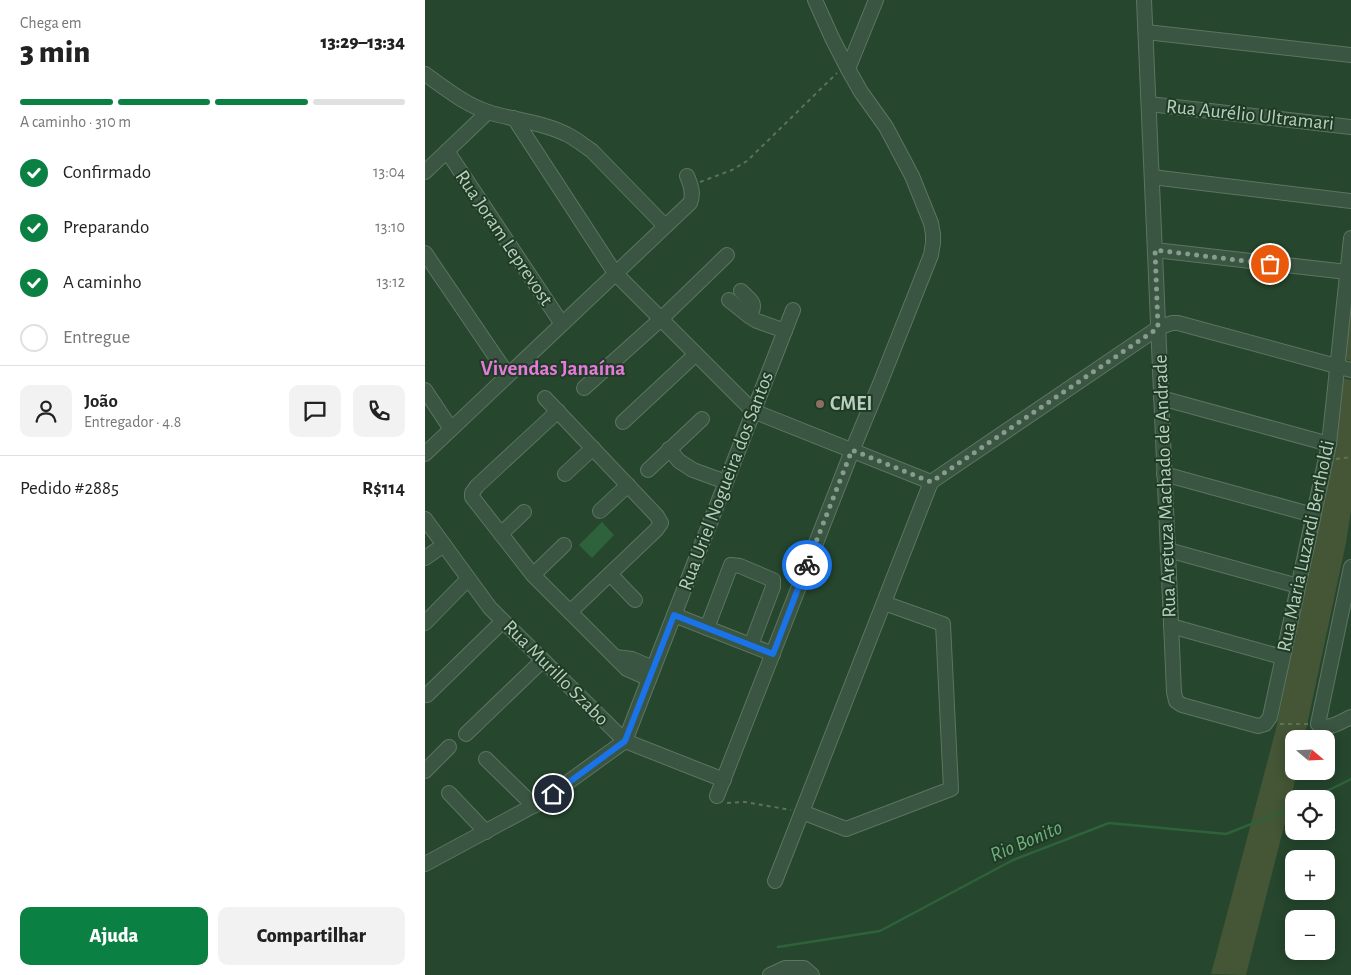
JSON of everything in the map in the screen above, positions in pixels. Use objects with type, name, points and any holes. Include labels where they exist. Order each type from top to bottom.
[{"type":"street","points":[[717,796],[852,450],[928,262],[933,243],[933,234],[926,209],[912,176],[886,127],[861,92],[848,69],[815,0]]},
{"type":"street","points":[[848,69],[876,0]]},
{"type":"street","name":"Rua Aretuza Machado de Andrade","points":[[1145,0],[1174,692],[1176,701],[1182,705],[1258,726],[1265,724]]},
{"type":"street","points":[[1146,32],[1351,55]]},
{"type":"street","points":[[425,74],[474,107],[565,133],[579,141],[665,226]]},
{"type":"street","name":"Rua Aurélio Ultramari","points":[[1149,104],[1351,126]]},
{"type":"street","points":[[425,172],[488,112]]},
{"type":"street","points":[[514,118],[615,273],[753,412],[931,482]]},
{"type":"street","name":"Rua Joram Leprevost","points":[[447,151],[562,324]]},
{"type":"street","points":[[1152,177],[1351,201]]},
{"type":"street","points":[[425,454],[689,203],[692,195],[689,180]]},
{"type":"street","name":"Rua Maria Luzardi Bertholdi","points":[[1265,724],[1270,717],[1329,444],[1351,238]]},
{"type":"street","points":[[1155,250],[1347,272]]},
{"type":"street","points":[[425,253],[508,375]]},
{"type":"street","points":[[583,388],[661,319],[727,255]]},
{"type":"street","points":[[741,291],[753,304],[754,308],[749,316]]},
{"type":"street","points":[[729,300],[749,316],[785,331]]},
{"type":"street","name":"Rua Uriel Nogueira dos Santos","points":[[625,741],[793,310]]},
{"type":"street","points":[[775,881],[931,482],[1165,324],[1178,323],[1351,370]]},
{"type":"street","points":[[623,422],[696,354]]},
{"type":"street","points":[[425,390],[451,430]]},
{"type":"street","points":[[545,398],[657,516],[661,523],[656,530],[570,612]]},
{"type":"street","points":[[1161,398],[1329,444]]},
{"type":"street","points":[[557,411],[473,489],[474,500],[533,575],[615,657],[631,671],[651,674]]},
{"type":"street","points":[[648,470],[702,419]]},
{"type":"street","points":[[565,474],[593,448]]},
{"type":"street","points":[[669,449],[679,462],[693,470],[726,482]]},
{"type":"street","points":[[1164,474],[1313,515]]},
{"type":"street","points":[[600,511],[627,485]]},
{"type":"street","points":[[501,534],[524,512]]},
{"type":"street","name":"Rua Murillo Szabo","points":[[425,519],[490,608],[625,741],[724,780]]},
{"type":"street","points":[[425,558],[444,545]]},
{"type":"street","points":[[533,575],[564,545]]},
{"type":"street","points":[[1168,550],[1298,586]]},
{"type":"street","points":[[707,628],[731,565],[740,566],[773,580],[773,587],[751,645]]},
{"type":"street","points":[[1351,567],[1317,724],[1329,727],[1351,717]]},
{"type":"street","points":[[610,574],[635,600]]},
{"type":"street","points":[[425,623],[469,579]]},
{"type":"street","points":[[802,812],[846,829],[951,789],[943,624],[884,602]]},
{"type":"street","points":[[674,615],[773,654]]},
{"type":"street","points":[[427,694],[503,621]]},
{"type":"street","points":[[1171,626],[1283,657]]},
{"type":"street","points":[[466,734],[543,660]]},
{"type":"street","points":[[425,864],[553,794],[625,741]]},
{"type":"street","points":[[425,771],[449,747]]},
{"type":"street","points":[[486,759],[533,806]]},
{"type":"street","points":[[449,793],[486,832]]},
{"type":"street","points":[[771,975],[785,968],[804,968],[812,975]]},
{"type":"path","points":[[689,180],[732,170],[747,161],[837,73],[848,69]]},
{"type":"path","points":[[1265,724],[1317,724]]},
{"type":"path","points":[[717,796],[720,800],[730,804],[745,802],[802,812]]},
{"type":"shaded area","points":[[1351,286],[1351,361],[1342,358]]},
{"type":"shaded area","points":[[1342,378],[1351,380],[1351,511],[1346,543],[1306,730],[1285,730],[1285,780],[1295,780],[1293,790],[1285,790],[1285,823],[1246,975],[1211,974],[1276,729],[1333,443]]},
{"type":"shaded area","points":[[602,522],[614,535],[592,558],[579,545]]},
{"type":"waterway","name":"Rio Bonito","points":[[1329,790],[1351,779]]},
{"type":"waterway","name":"Rio Bonito","points":[[778,947],[880,931],[1013,860],[1109,823],[1226,834],[1285,811]]},
{"type":"way so far","points":[[807,565],[852,450],[931,482],[1158,328],[1155,250],[1270,264]]},
{"type":"place","name":"CMEI","points":[[820,404]]},
{"type":"district","name":"Vivendas Janaína","points":[[553,368]]},
{"type":"route","points":[[553,794],[625,741],[674,615],[773,654],[807,565]]}]
